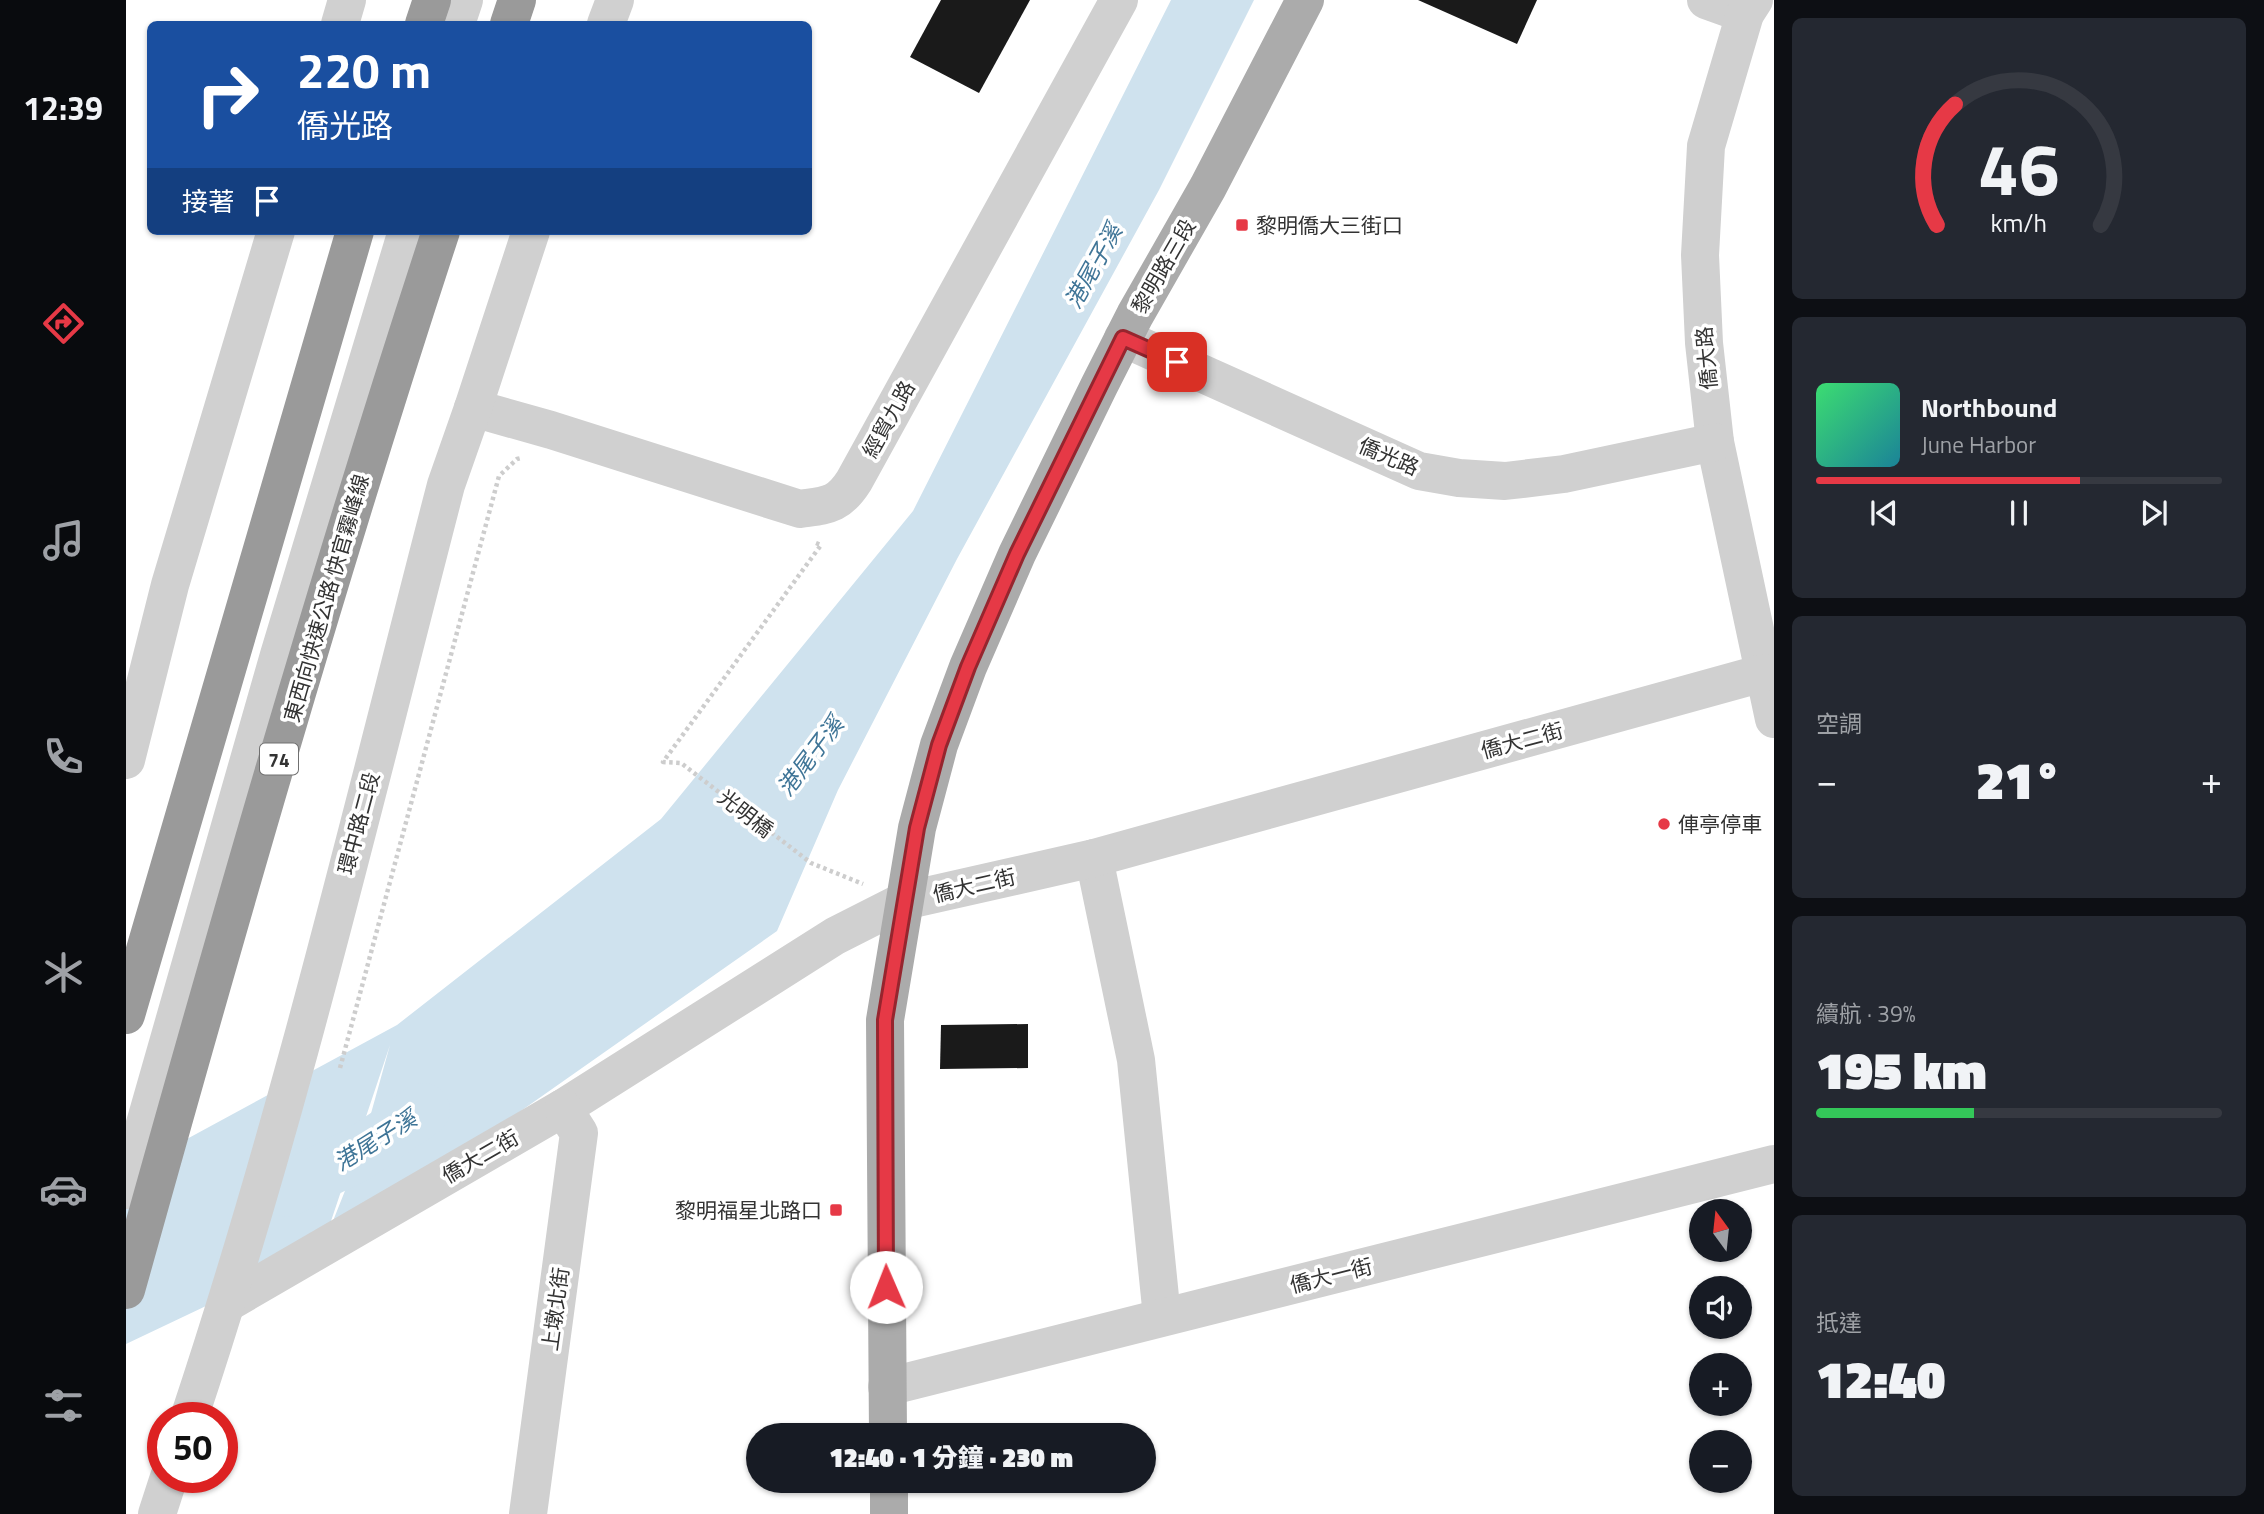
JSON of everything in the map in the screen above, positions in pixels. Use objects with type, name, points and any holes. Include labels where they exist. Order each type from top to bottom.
[{"type":"highway","points":[[425,21],[432,0]]},
{"type":"highway","points":[[510,21],[517,0]]},
{"type":"highway","points":[[126,1015],[354,235]]},
{"type":"highway","name":"東西向快速公路 快官霧峰線","points":[[126,1290],[373,439],[440,235]]},
{"type":"main road","name":"黎明路三段","points":[[888,1423],[885,1020],[917,828],[939,745],[968,667],[1017,554],[1123,338],[1208,187],[1305,0]]},
{"type":"main road","points":[[889,1493],[889,1514]]},
{"type":"street","points":[[341,21],[347,0]]},
{"type":"street","points":[[457,21],[464,0]]},
{"type":"street","points":[[474,21],[482,0]]},
{"type":"street","points":[[607,21],[615,0]]},
{"type":"street","name":"經貿九路","points":[[473,408],[800,509],[832,505],[847,492],[854,481],[1119,0]]},
{"type":"street","points":[[1706,0],[1749,7]]},
{"type":"street","name":"僑大路","points":[[1749,7],[1706,146],[1700,254],[1704,343],[1715,442],[1774,719]]},
{"type":"street","points":[[126,760],[170,585],[275,235]]},
{"type":"street","points":[[126,1128],[383,235]]},
{"type":"street","points":[[126,1190],[279,655],[406,235]]},
{"type":"street","name":"環中路二段","points":[[194,1402],[227,1303],[304,1028],[446,485],[530,235]]},
{"type":"street","name":"僑光路","points":[[1123,338],[1419,471],[1459,478],[1505,481],[1564,474],[1715,442]]},
{"type":"street","name":"僑大二街","points":[[227,1303],[563,1108],[835,936],[904,901],[1094,858],[1763,673]]},
{"type":"street","points":[[1094,858],[1136,1060],[1162,1317]]},
{"type":"street","name":"上墩北街","points":[[528,1514],[579,1133],[563,1108]]},
{"type":"street","name":"僑大一街","points":[[887,1387],[1774,1164]]},
{"type":"street","points":[[157,1514],[164,1493]]},
{"type":"path","points":[[341,1068],[499,476],[517,459],[530,457]]},
{"type":"path","name":"光明橋","points":[[807,541],[821,545],[663,762],[681,763],[811,863],[867,886]]},
{"type":"water","points":[[1171,0],[1254,0],[1159,190],[957,559],[838,790],[777,931],[320,1252],[126,1344],[126,1172],[397,1025],[661,819],[913,511]],"holes":[[[390,1045],[360,1153],[326,1236]]]},
{"type":"building","points":[[941,0],[1030,0],[979,93],[910,57]]},
{"type":"building","points":[[1418,0],[1537,0],[1517,44]]},
{"type":"building","points":[[1028,1024],[1028,1068],[940,1069],[941,1025]]},
{"type":"waterway","name":"港尾子溪","points":[[286,1190],[360,1153],[423,1110]]},
{"type":"place","name":"黎明僑大三街口","points":[[1242,225]]},
{"type":"place","name":"俥亭停車","points":[[1664,824]]},
{"type":"place","name":"黎明福星北路口","points":[[836,1210]]},
{"type":"route","points":[[886,1287],[885,1020],[917,828],[939,745],[968,667],[1017,554],[1123,338],[1177,362]]}]
